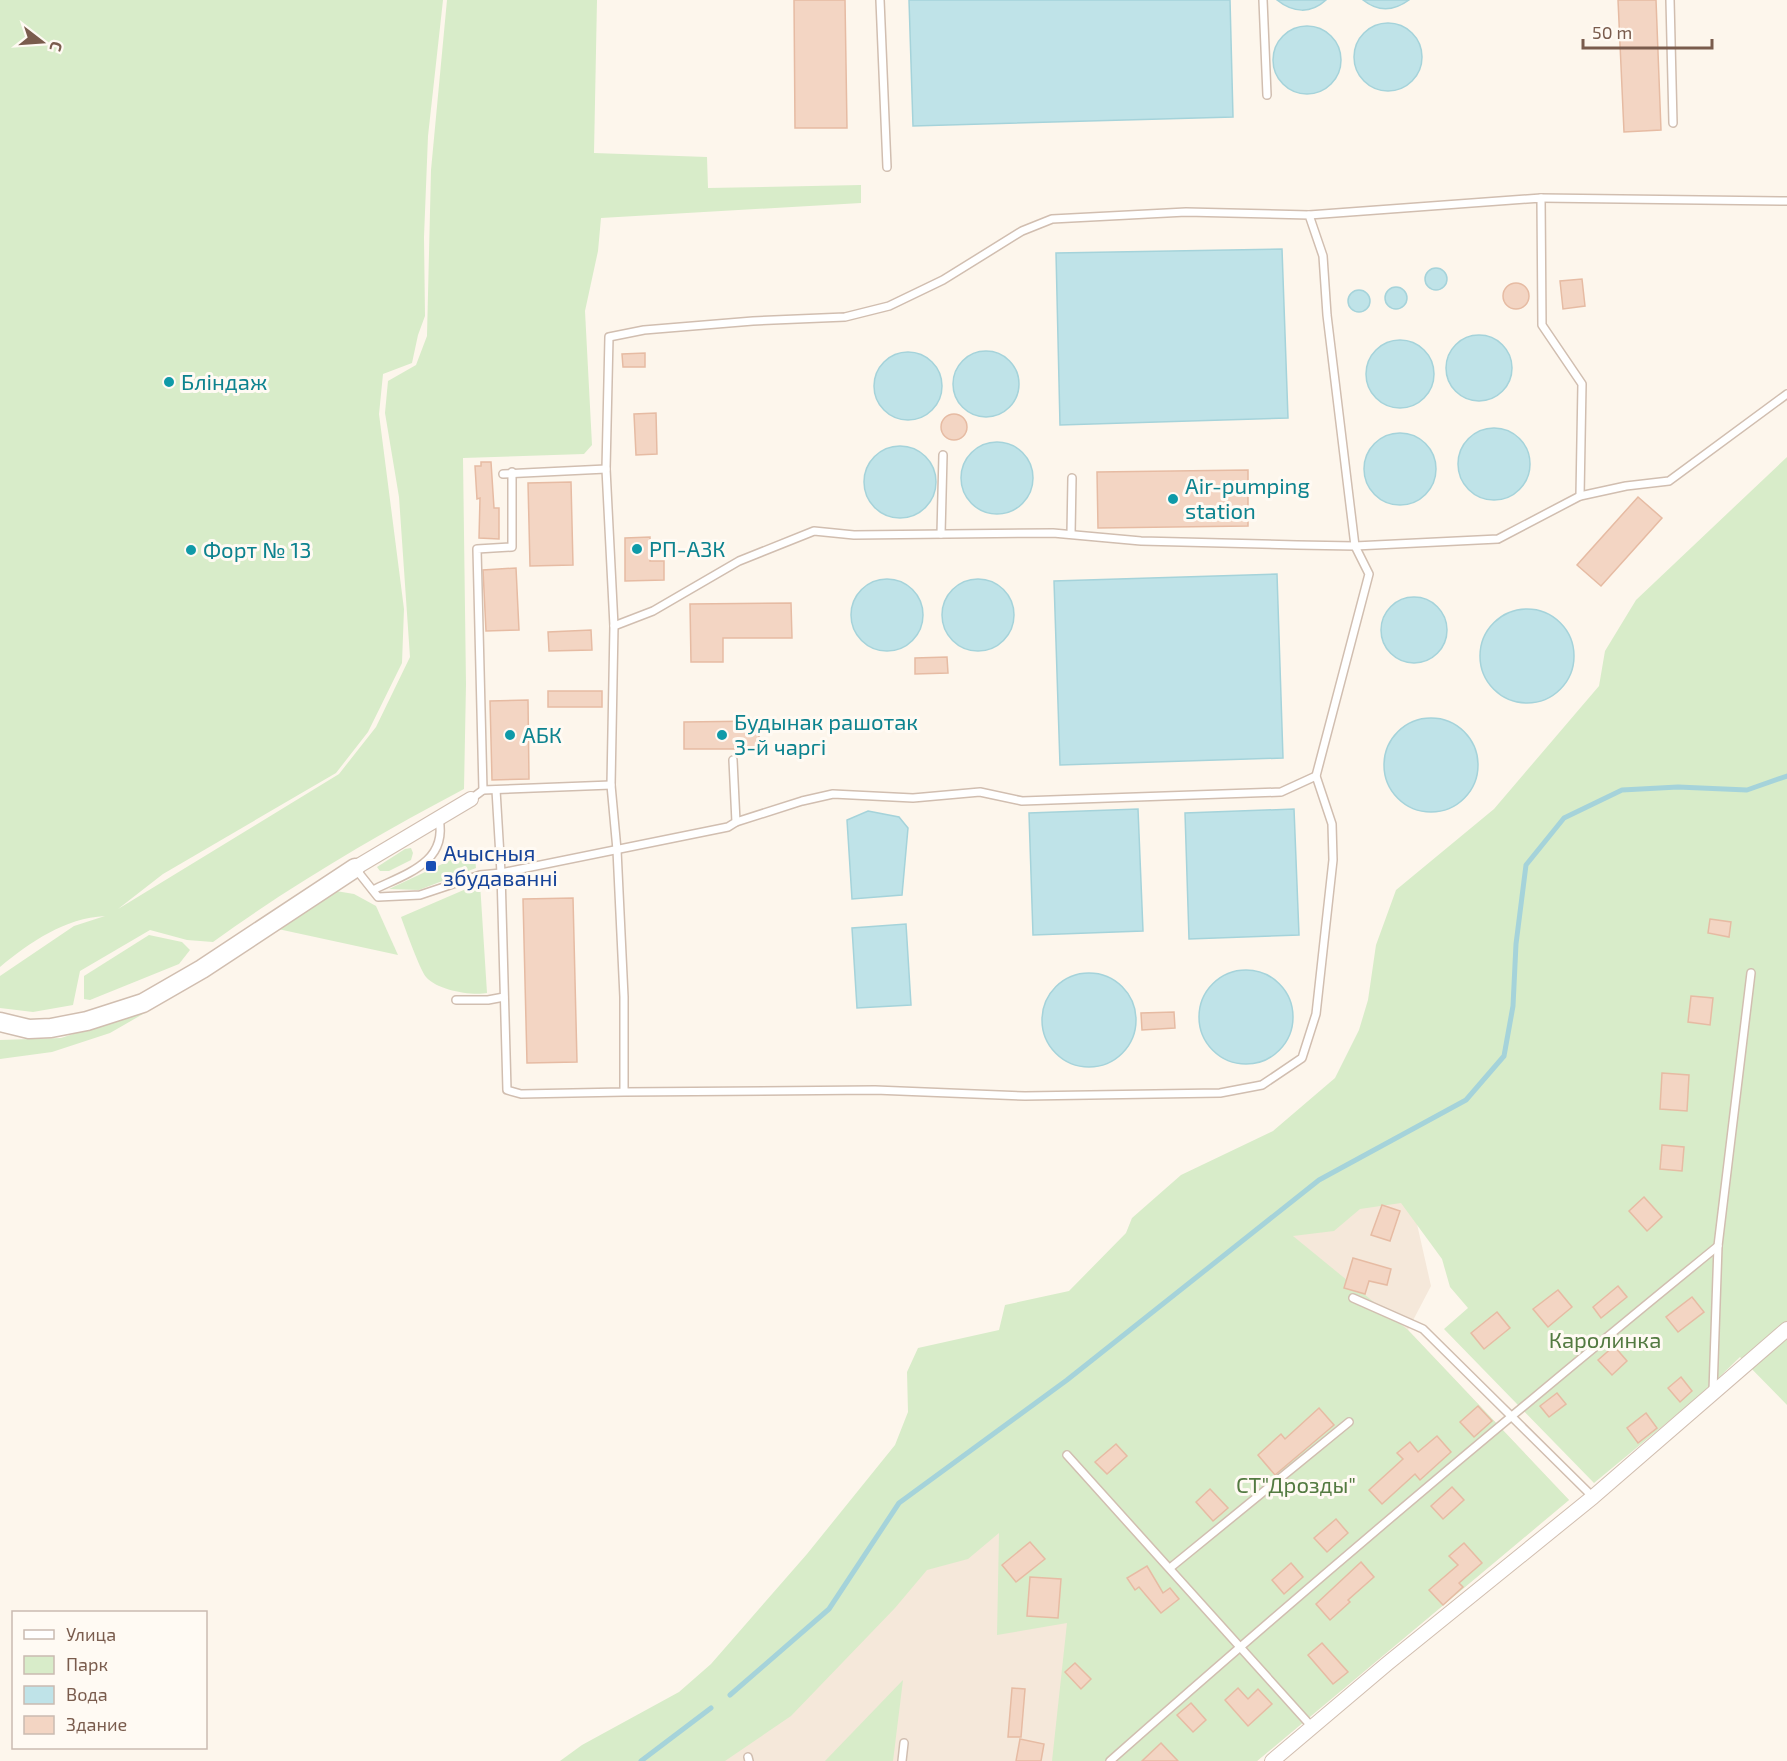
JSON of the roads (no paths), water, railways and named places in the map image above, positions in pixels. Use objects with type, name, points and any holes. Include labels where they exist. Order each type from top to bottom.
[{"type":"street","points":[[0,1022],[29,1029],[51,1028],[87,1021],[143,1003],[202,969],[355,868],[471,799]]},
{"type":"street","points":[[1272,1761],[1388,1663],[1593,1497],[1787,1329]]},
{"type":"lane","points":[[880,0],[887,166]]},
{"type":"lane","points":[[1263,0],[1267,95]]},
{"type":"lane","points":[[1670,0],[1673,123]]},
{"type":"lane","points":[[1541,198],[1542,325],[1582,384],[1580,496]]},
{"type":"lane","points":[[624,1092],[624,997],[611,784],[614,626],[606,469],[609,337],[644,330],[753,321],[845,317],[889,306],[943,280],[1022,231],[1052,219],[1186,212],[1309,215],[1541,198],[1787,201]]},
{"type":"lane","points":[[496,790],[501,873],[507,1090],[522,1094],[875,1090],[1025,1096],[1220,1093],[1262,1085],[1302,1058],[1316,1014],[1333,860],[1332,824],[1316,776],[1369,574],[1355,546],[1326,315],[1323,256],[1309,215]]},
{"type":"lane","points":[[614,626],[653,610],[739,561],[814,531],[854,535],[1053,532],[1141,541],[1355,546],[1498,539],[1580,496],[1626,486],[1669,481],[1787,394]]},
{"type":"lane","points":[[941,534],[943,455]]},
{"type":"lane","points":[[503,474],[606,469]]},
{"type":"lane","points":[[483,790],[477,549],[512,547],[512,472]]},
{"type":"lane","points":[[1071,534],[1072,478]]},
{"type":"lane","points":[[733,760],[736,822]]},
{"type":"lane","points":[[355,868],[378,897],[420,895],[480,875],[501,873],[728,827],[736,822],[802,801],[833,794],[913,798],[980,792],[1022,801],[1281,792],[1316,776]]},
{"type":"lane","points":[[471,799],[483,790],[611,784]]},
{"type":"lane","points":[[373,891],[424,865],[439,846],[441,828],[439,819]]},
{"type":"lane","points":[[1713,1391],[1718,1246],[1751,973]]},
{"type":"lane","points":[[456,1000],[488,1000],[504,997]]},
{"type":"lane","points":[[1110,1761],[1511,1414],[1718,1246]]},
{"type":"lane","points":[[1353,1298],[1423,1329],[1593,1497]]},
{"type":"lane","points":[[1170,1568],[1349,1422]]},
{"type":"lane","points":[[1067,1455],[1312,1727]]},
{"type":"lane","points":[[902,1761],[904,1743]]},
{"type":"water","points":[[909,0],[1230,0],[1233,117],[913,126]]},
{"type":"water","points":[[1277,0],[1326,0],[1314,8],[1302,10],[1289,7]]},
{"type":"water","points":[[1363,0],[1409,0],[1386,9],[1374,7]]},
{"type":"water","points":[[1388,23],[1401,26],[1412,33],[1419,44],[1422,57],[1419,70],[1412,81],[1401,88],[1388,91],[1375,88],[1364,81],[1357,70],[1354,57],[1357,44],[1364,33],[1375,26]]},
{"type":"water","points":[[1307,26],[1320,29],[1331,36],[1338,47],[1341,60],[1338,73],[1331,84],[1320,91],[1307,94],[1294,91],[1283,84],[1276,73],[1273,60],[1276,47],[1283,36],[1294,29]]},
{"type":"water","points":[[1282,249],[1288,418],[1060,425],[1056,253]]},
{"type":"water","points":[[1436,268],[1444,271],[1447,279],[1444,287],[1436,290],[1428,287],[1425,279],[1428,271]]},
{"type":"water","points":[[1396,287],[1404,290],[1407,298],[1404,306],[1396,309],[1388,306],[1385,298],[1388,290]]},
{"type":"water","points":[[1359,290],[1367,293],[1370,301],[1367,309],[1359,312],[1351,309],[1348,301],[1351,293]]},
{"type":"water","points":[[1472,335],[1486,335],[1498,340],[1507,349],[1512,368],[1510,381],[1503,392],[1486,401],[1472,401],[1460,396],[1451,387],[1446,375],[1446,361],[1451,349],[1460,340]]},
{"type":"water","points":[[1400,340],[1413,343],[1424,350],[1431,361],[1434,374],[1431,387],[1424,398],[1413,405],[1400,408],[1387,405],[1376,398],[1369,387],[1366,374],[1369,361],[1376,350],[1387,343]]},
{"type":"water","points":[[979,351],[993,351],[1005,356],[1014,365],[1019,384],[1017,397],[1010,408],[993,417],[979,417],[967,412],[958,403],[953,391],[953,377],[958,365],[967,356]]},
{"type":"water","points":[[908,352],[921,355],[932,362],[939,373],[942,386],[939,399],[932,410],[921,417],[908,420],[895,417],[884,410],[877,399],[874,386],[877,373],[884,362],[895,355]]},
{"type":"water","points":[[1487,428],[1501,428],[1520,438],[1530,457],[1530,471],[1520,490],[1501,500],[1487,500],[1468,490],[1458,471],[1458,457],[1468,438]]},
{"type":"water","points":[[1393,433],[1407,433],[1426,443],[1436,462],[1436,476],[1426,495],[1407,505],[1393,505],[1374,495],[1364,476],[1364,462],[1374,443]]},
{"type":"water","points":[[990,442],[1004,442],[1023,452],[1033,471],[1033,485],[1023,504],[1004,514],[990,514],[971,504],[961,485],[961,471],[971,452]]},
{"type":"water","points":[[893,446],[907,446],[926,456],[936,475],[936,489],[926,508],[907,518],[893,518],[874,508],[864,489],[864,475],[874,456]]},
{"type":"water","points":[[1277,574],[1283,758],[1060,765],[1054,581]]},
{"type":"water","points":[[880,579],[894,579],[913,589],[923,608],[923,622],[913,641],[894,651],[880,651],[861,641],[851,622],[851,608],[861,589]]},
{"type":"water","points":[[971,579],[985,579],[1004,589],[1014,608],[1014,622],[1004,641],[985,651],[971,651],[952,641],[942,622],[942,608],[952,589]]},
{"type":"water","points":[[1407,597],[1421,597],[1433,602],[1442,611],[1447,630],[1445,643],[1438,654],[1421,663],[1407,663],[1395,658],[1386,649],[1381,637],[1381,623],[1386,611],[1395,602]]},
{"type":"water","points":[[1527,609],[1545,613],[1560,623],[1570,638],[1574,656],[1570,674],[1560,689],[1545,699],[1527,703],[1509,699],[1494,689],[1484,674],[1480,656],[1484,638],[1494,623],[1509,613]]},
{"type":"water","points":[[1431,718],[1449,722],[1464,732],[1474,747],[1478,765],[1474,783],[1464,798],[1449,808],[1431,812],[1413,808],[1398,798],[1388,783],[1384,765],[1388,747],[1398,732],[1413,722]]},
{"type":"water","points":[[1138,809],[1143,931],[1033,935],[1029,813]]},
{"type":"water","points":[[1294,809],[1299,935],[1189,939],[1185,813]]},
{"type":"water","points":[[868,811],[899,817],[908,828],[902,895],[852,899],[847,820]]},
{"type":"water","points":[[906,924],[911,1005],[857,1008],[852,928]]},
{"type":"water","points":[[1246,970],[1264,974],[1279,984],[1289,999],[1293,1017],[1289,1035],[1279,1050],[1264,1060],[1246,1064],[1228,1060],[1213,1050],[1203,1035],[1199,1017],[1203,999],[1213,984],[1228,974]]},
{"type":"water","points":[[1089,973],[1107,977],[1122,987],[1132,1002],[1136,1020],[1132,1038],[1122,1053],[1107,1063],[1089,1067],[1071,1063],[1056,1053],[1046,1038],[1042,1020],[1046,1002],[1056,987],[1071,977]]},
{"type":"waterway","points":[[730,1695],[829,1609],[899,1503],[1067,1380],[1319,1180],[1466,1100],[1504,1056],[1513,1006],[1516,944],[1526,865],[1564,818],[1622,790],[1678,787],[1747,790],[1787,776]]},
{"type":"waterway","points":[[641,1761],[711,1708]]},
{"type":"place","name":"Бліндаж","points":[[169,382]]},
{"type":"place","name":"Air-pumping station","points":[[1173,499]]},
{"type":"place","name":"РП-АЗК","points":[[637,549]]},
{"type":"place","name":"Форт № 13","points":[[191,550]]},
{"type":"place","name":"АБК","points":[[510,735]]},
{"type":"place","name":"Будынак рашотак 3-й чаргі","points":[[722,735]]},
{"type":"place","name":"Ачысныя збудаванні","points":[[431,866]]},
{"type":"park label","name":"Каролинка","points":[[1605,1340]]},
{"type":"park label","name":"СТ\"Дрозды\"","points":[[1296,1485]]}]
